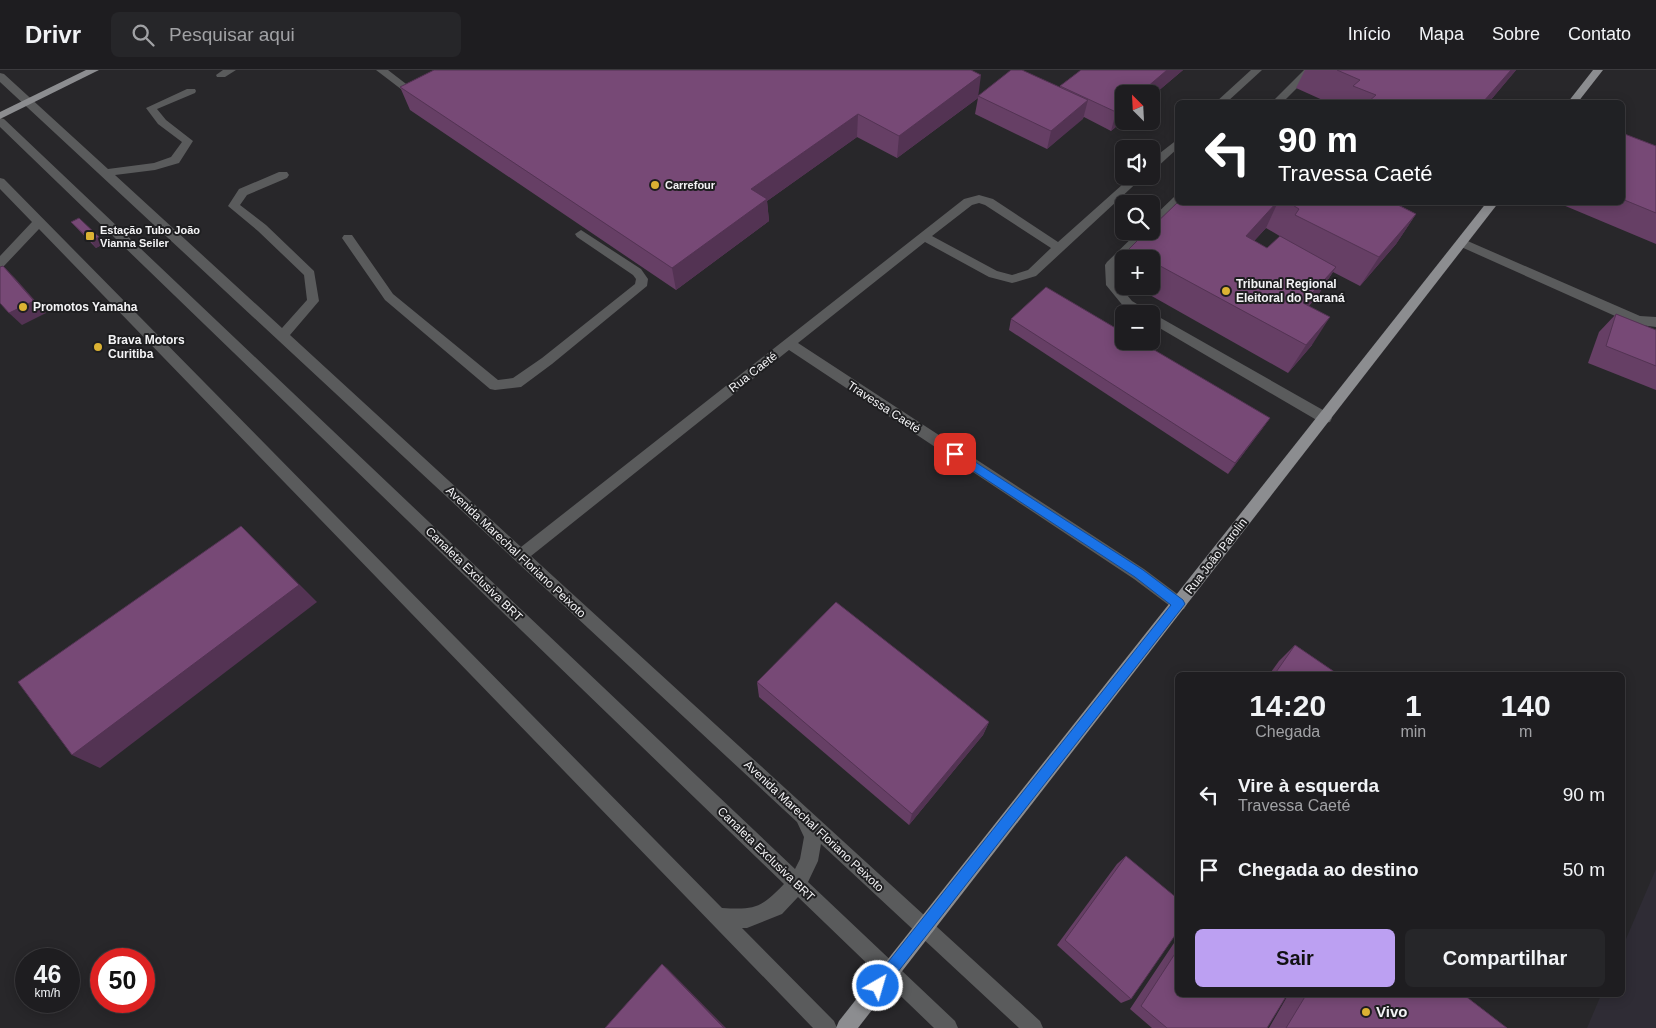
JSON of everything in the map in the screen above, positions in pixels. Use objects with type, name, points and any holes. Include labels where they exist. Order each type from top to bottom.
[{"type":"main road","points":[[0,116],[30,103],[94,70]]},
{"type":"main road","points":[[1575,100],[1598,70]]},
{"type":"main road","name":"Rua João Parolin","points":[[846,1028],[1492,205]]},
{"type":"street","points":[[221,75],[231,70]]},
{"type":"street","points":[[381,70],[423,100]]},
{"type":"street","points":[[1223,100],[1257,70]]},
{"type":"street","points":[[1279,100],[1310,70]]},
{"type":"street","name":"Avenida Marechal Floriano Peixoto","points":[[0,76],[1033,1028]]},
{"type":"street","points":[[413,94],[428,86]]},
{"type":"street","points":[[106,174],[155,166],[175,160],[188,141],[162,122],[151,108],[191,91]]},
{"type":"street","name":"Canaleta Exclusiva BRT","points":[[0,121],[948,1028]]},
{"type":"street","points":[[1160,158],[1175,145]]},
{"type":"street","points":[[282,336],[313,301],[310,274],[262,228],[234,206],[243,192],[283,175]]},
{"type":"street","points":[[0,182],[827,1028]]},
{"type":"street","points":[[924,237],[993,274],[1012,279],[1032,273],[1129,185]]},
{"type":"street","name":"Rua Caeté","points":[[520,556],[968,202],[979,199],[989,202],[1059,248]]},
{"type":"street","points":[[1160,217],[1175,203]]},
{"type":"street","points":[[0,263],[38,222]]},
{"type":"street","points":[[348,238],[389,297],[495,385],[516,382],[547,361],[640,286],[642,279],[637,272],[581,234]]},
{"type":"street","points":[[1130,305],[1112,285],[1111,265],[1137,240]]},
{"type":"street","points":[[1463,243],[1638,320],[1656,322]]},
{"type":"street","points":[[1160,322],[1325,418]]},
{"type":"street","name":"Travessa Caeté","points":[[789,344],[1139,574],[1179,604]]},
{"type":"street","points":[[719,917],[747,919],[775,907],[798,884],[809,861],[813,836],[804,816]]},
{"type":"shaded area","points":[[1656,869],[1656,1028],[1587,1028],[1600,997],[1625,997],[1625,941]]},
{"type":"building","name":"Carrefour","points":[[434,70],[971,70],[981,75],[899,136],[858,114],[751,189],[767,199],[672,268],[400,87]]},
{"type":"building","points":[[1011,70],[1022,70],[1088,100],[1051,131],[978,96]]},
{"type":"building","points":[[1081,70],[1167,70],[1150,85],[1115,85],[1115,112],[1060,86]]},
{"type":"building","points":[[1337,70],[1511,70],[1485,100],[1370,100],[1376,95],[1353,86],[1360,80]]},
{"type":"building","points":[[1625,134],[1656,146],[1656,213],[1625,200]]},
{"type":"building","points":[[1175,205],[1274,205],[1246,236],[1267,248],[1280,236],[1336,267],[1303,303],[1330,317],[1306,345],[1160,266],[1160,250],[1129,249],[1138,240],[1160,240],[1160,219]]},
{"type":"building","points":[[1293,205],[1398,205],[1416,214],[1379,257],[1295,215],[1299,209]]},
{"type":"building","points":[[79,218],[99,237],[91,241],[71,222]]},
{"type":"building","points":[[3,266],[34,301],[9,313],[0,303],[0,267]]},
{"type":"building","points":[[1046,287],[1115,328],[1115,350],[1154,350],[1270,418],[1235,463],[1011,319]]},
{"type":"building","points":[[1616,314],[1656,330],[1656,366],[1606,346]]},
{"type":"building","points":[[241,526],[299,585],[72,755],[18,682]]},
{"type":"building","points":[[836,602],[989,722],[912,814],[757,682]]},
{"type":"building","points":[[1295,645],[1335,672],[1276,672]]},
{"type":"building","points":[[1126,856],[1175,897],[1175,935],[1131,999],[1065,940]]},
{"type":"building","points":[[1175,954],[1175,997],[1286,997],[1267,1028],[1167,1028],[1141,1006]]},
{"type":"building","points":[[662,964],[724,1028],[605,1028]]},
{"type":"building","name":"Vivo","points":[[1305,997],[1467,997],[1507,1028],[1286,1028]]},
{"type":"place","name":"Carrefour","points":[[655,185]]},
{"type":"place","name":"Estação Tubo João Vianna Seiler","points":[[90,236]]},
{"type":"place","name":"Tribunal Regional Eleitoral do Paraná","points":[[1226,291]]},
{"type":"place","name":"Promotos Yamaha","points":[[23,307]]},
{"type":"place","name":"Brava Motors Curitiba","points":[[98,347]]},
{"type":"place","name":"Vivo","points":[[1366,1012]]},
{"type":"route","points":[[878,986],[1179,604],[1139,574],[955,454]]}]
